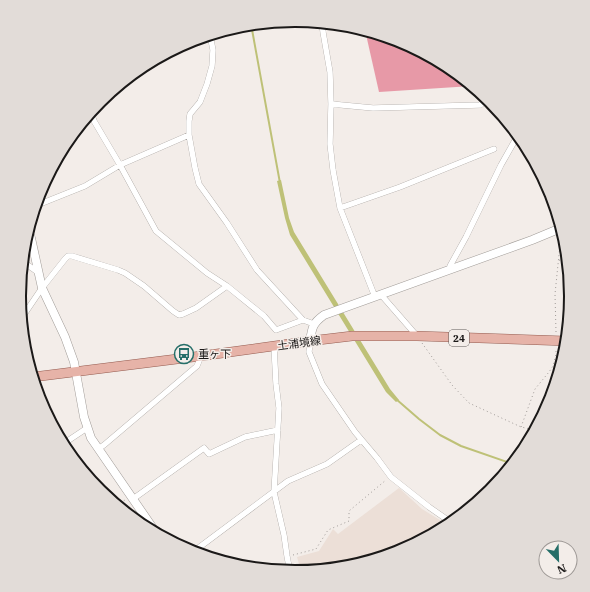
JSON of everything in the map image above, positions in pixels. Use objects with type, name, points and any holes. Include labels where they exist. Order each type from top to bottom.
[{"type":"main road","name":"土浦境線","points":[[38,376],[201,356],[310,340],[352,336],[417,336],[560,340]]},
{"type":"street","points":[[323,29],[330,72],[330,144],[340,208],[378,295],[384,298],[417,336]]},
{"type":"street","points":[[211,40],[213,50],[212,66],[200,102],[190,114],[189,121],[189,135],[199,184],[227,223],[257,270],[303,320],[314,324]]},
{"type":"street","points":[[331,104],[373,108],[480,105],[482,104]]},
{"type":"street","points":[[93,119],[156,230],[207,273],[227,286],[264,316],[276,330],[303,320]]},
{"type":"street","points":[[42,203],[85,186],[120,165],[189,135]]},
{"type":"street","points":[[452,270],[450,266],[466,237],[501,164],[515,141]]},
{"type":"street","points":[[340,208],[400,187],[494,150]]},
{"type":"street","points":[[446,519],[390,477],[377,458],[361,440],[322,384],[309,352],[314,324],[324,315],[452,270],[556,231]]},
{"type":"street","points":[[32,241],[42,288],[69,348],[76,371],[84,417],[91,438],[148,521]]},
{"type":"street","points":[[27,310],[42,288],[68,256],[125,273],[144,286],[179,315],[196,308],[227,286]]},
{"type":"street","points":[[28,265],[39,273]]},
{"type":"street","points":[[274,346],[276,384],[280,408],[274,492],[284,534],[288,565]]},
{"type":"street","points":[[98,449],[197,366],[201,356]]},
{"type":"street","points":[[68,440],[87,428]]},
{"type":"street","points":[[132,498],[204,448],[209,454],[245,437],[278,430]]},
{"type":"street","points":[[199,547],[288,481],[327,464],[361,440]]},
{"type":"path","points":[[521,427],[535,389],[550,372],[556,354],[556,294],[559,247]]},
{"type":"path","points":[[558,260],[562,261]]},
{"type":"path","points":[[417,336],[452,385],[469,403],[521,427],[529,429]]},
{"type":"path","points":[[286,556],[316,549],[328,530],[349,521],[349,512],[390,477]]},
{"type":"path","points":[[123,502],[132,498]]},
{"type":"shaded area","points":[[366,36],[398,47],[430,63],[463,87],[379,92]]},
{"type":"shaded area","points":[[281,180],[289,218],[294,232],[390,389],[399,400],[396,402],[386,392],[290,235],[277,181]]},
{"type":"shaded area","points":[[399,488],[422,509],[442,521],[398,545],[365,556],[330,563],[299,565],[297,557],[319,551],[333,529],[338,534]]},
{"type":"waterway","points":[[252,30],[280,183]]},
{"type":"waterway","points":[[396,399],[440,435],[461,446],[507,462]]},
{"type":"place","name":"重ヶ下","points":[[184,354]]}]
